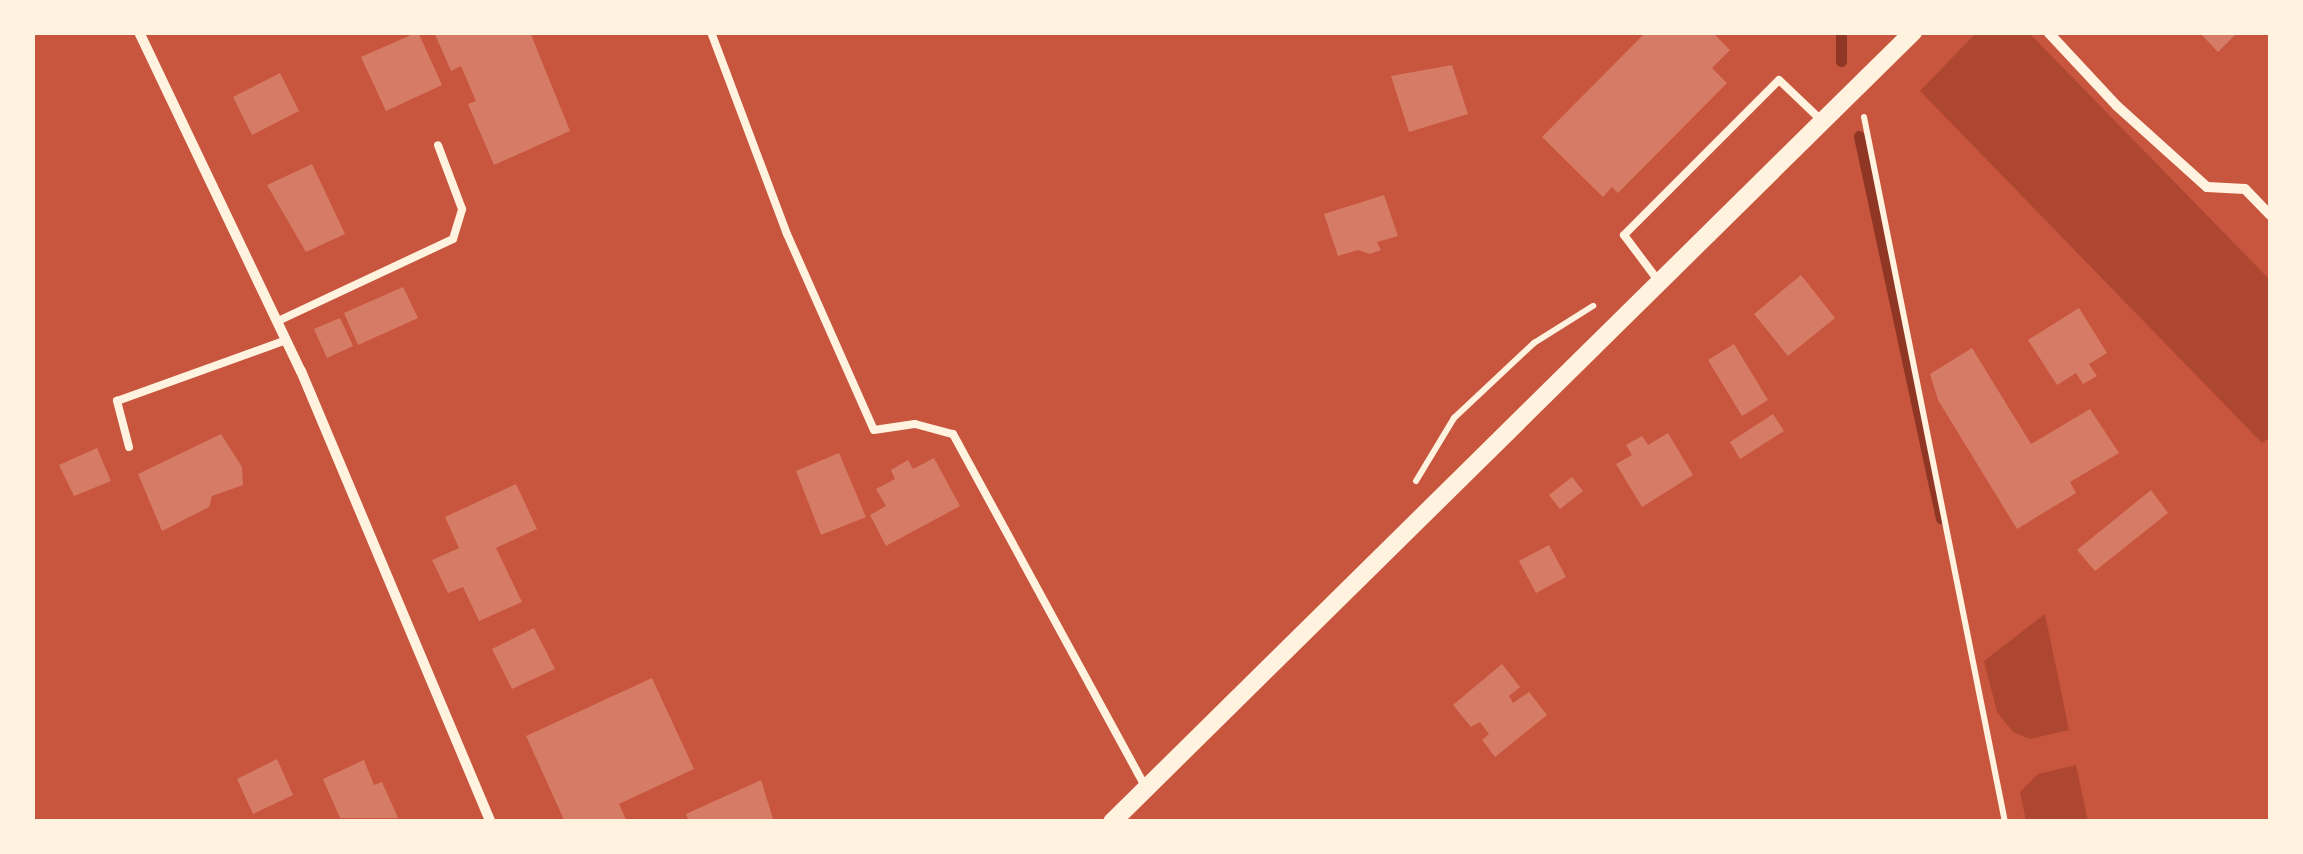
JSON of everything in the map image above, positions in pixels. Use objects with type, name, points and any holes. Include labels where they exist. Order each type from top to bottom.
[{"type":"street","points":[[139,32],[278,322],[491,822]]},
{"type":"street","points":[[1112,822],[1657,279],[1913,32]]},
{"type":"street","points":[[2048,32],[2116,106],[2208,188],[2245,189],[2270,215]]},
{"type":"lane","points":[[711,32],[787,234],[874,430],[915,424],[954,434],[1146,788]]},
{"type":"lane","points":[[1657,279],[1624,235],[1779,80],[1822,121]]},
{"type":"lane","points":[[278,322],[453,239],[462,208],[438,145]]},
{"type":"lane","points":[[129,447],[117,402],[286,340]]},
{"type":"path","points":[[1864,114],[2005,822]]},
{"type":"path","points":[[1416,482],[1454,418],[1545,336]]},
{"type":"shaded area","points":[[1976,33],[2029,33],[2270,280],[2270,437],[2262,443],[1920,91]]},
{"type":"shaded area","points":[[2045,614],[2069,730],[2030,739],[2013,732],[1997,712],[1984,661]]},
{"type":"shaded area","points":[[2076,765],[2088,821],[2026,821],[2020,792],[2038,774]]},
{"type":"building","points":[[418,32],[442,85],[386,111],[361,57]]},
{"type":"building","points":[[434,32],[530,32],[570,131],[494,165],[468,104],[476,101],[461,66],[451,71]]},
{"type":"building","points":[[1646,32],[1712,32],[1730,50],[1712,68],[1727,83],[1618,193],[1612,187],[1603,197],[1542,137]]},
{"type":"building","points":[[2199,32],[2238,32],[2218,52]]},
{"type":"building","points":[[1452,65],[1468,114],[1409,132],[1391,76]]},
{"type":"building","points":[[280,73],[299,111],[252,135],[233,97]]},
{"type":"building","points":[[312,164],[345,234],[306,252],[267,185]]},
{"type":"building","points":[[1384,195],[1398,236],[1377,242],[1381,250],[1370,254],[1358,250],[1338,256],[1324,214]]},
{"type":"building","points":[[1801,275],[1835,318],[1788,356],[1754,314]]},
{"type":"building","points":[[403,287],[418,318],[358,345],[344,313]]},
{"type":"building","points":[[2079,308],[2107,353],[2089,364],[2097,376],[2083,384],[2076,373],[2057,385],[2028,340]]},
{"type":"building","points":[[340,318],[353,346],[327,358],[314,329]]},
{"type":"building","points":[[1734,344],[1768,400],[1742,416],[1708,360]]},
{"type":"building","points":[[1972,348],[2031,444],[2090,409],[2119,453],[2070,482],[2076,493],[2017,529],[1938,400],[1930,374]]},
{"type":"building","points":[[1773,414],[1784,431],[1740,459],[1730,442]]},
{"type":"building","points":[[1668,433],[1693,475],[1642,507],[1616,464],[1632,455],[1626,445],[1642,436],[1648,445]]},
{"type":"building","points":[[221,434],[242,467],[243,485],[212,496],[209,507],[162,531],[138,474]]},
{"type":"building","points":[[97,448],[111,481],[74,496],[59,465]]},
{"type":"building","points":[[839,453],[866,517],[821,535],[796,471]]},
{"type":"building","points":[[934,458],[960,506],[886,546],[870,515],[886,506],[876,489],[895,479],[891,470],[908,460],[913,469]]},
{"type":"building","points":[[1572,477],[1583,491],[1560,509],[1549,495]]},
{"type":"building","points":[[516,484],[537,529],[496,548],[522,602],[479,621],[463,587],[448,593],[432,560],[459,548],[445,517]]},
{"type":"building","points":[[2151,490],[2168,513],[2095,571],[2077,550]]},
{"type":"building","points":[[1549,545],[1566,577],[1536,593],[1519,561]]},
{"type":"building","points":[[534,628],[555,669],[512,689],[492,649]]},
{"type":"building","points":[[1502,664],[1520,687],[1509,696],[1513,703],[1529,692],[1547,715],[1495,757],[1482,740],[1489,734],[1480,722],[1471,727],[1453,705]]},
{"type":"building","points":[[652,678],[694,769],[619,804],[627,822],[565,822],[526,736]]},
{"type":"building","points":[[277,759],[293,795],[253,814],[237,779]]},
{"type":"building","points":[[364,760],[374,785],[382,782],[398,818],[340,818],[323,779]]},
{"type":"building","points":[[761,780],[774,822],[689,822],[686,814]]},
{"type":"waterway","points":[[1841,32],[1841,61]]},
{"type":"waterway","points":[[1859,136],[1941,518]]}]
